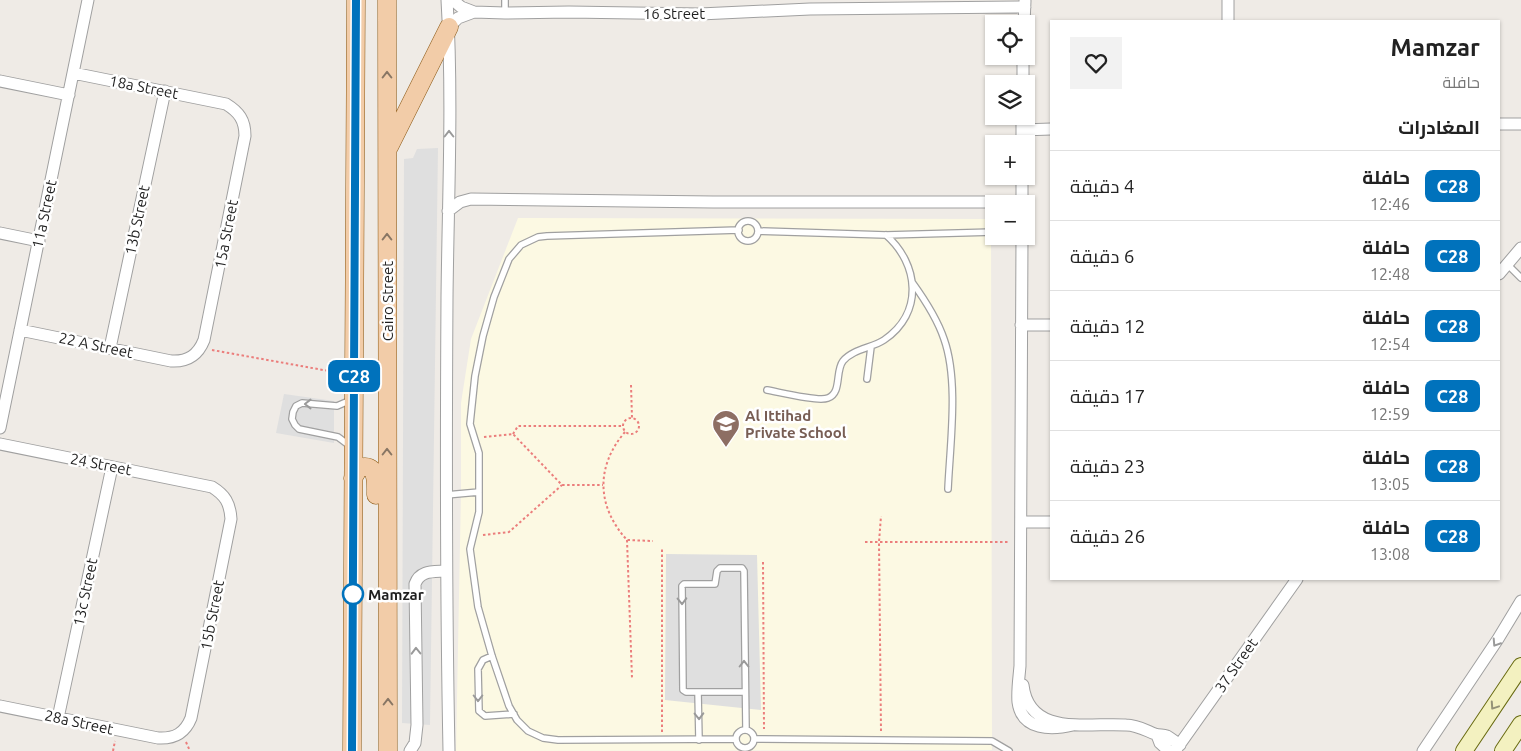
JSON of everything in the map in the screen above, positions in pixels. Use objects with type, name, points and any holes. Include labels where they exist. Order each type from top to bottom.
[{"type":"main road","points":[[352,751],[356,0]]},
{"type":"main road","name":"Cairo Street","points":[[387,0],[388,751]]},
{"type":"main road","points":[[387,150],[449,27]]},
{"type":"main road","points":[[353,478],[359,468],[365,466],[375,472],[379,623],[382,642],[388,660]]},
{"type":"main road","points":[[1464,751],[1521,666]]},
{"type":"main road","points":[[1503,751],[1521,724]]},
{"type":"street","name":"11a Street","points":[[0,428],[88,0]]},
{"type":"street","points":[[447,0],[449,27],[449,183],[446,571],[450,751]]},
{"type":"street","name":"16 Street","points":[[453,0],[461,7],[474,12],[505,14],[569,12],[700,14],[810,5],[1025,4]]},
{"type":"street","points":[[569,0],[569,12]]},
{"type":"street","points":[[1228,0],[1228,20]]},
{"type":"street","points":[[449,27],[458,18],[474,12]]},
{"type":"street","name":"18a Street","points":[[73,73],[214,101]]},
{"type":"street","points":[[0,81],[69,95]]},
{"type":"street","name":"13b Street","points":[[110,348],[164,91]]},
{"type":"street","name":"15a Street","points":[[201,348],[246,136],[241,116],[235,109],[214,101]]},
{"type":"street","points":[[1500,124],[1521,124]]},
{"type":"street","points":[[1022,125],[1022,135]]},
{"type":"street","points":[[1022,130],[1050,129]]},
{"type":"street","points":[[449,183],[471,199]]},
{"type":"street","points":[[448,211],[460,202],[471,199],[985,203]]},
{"type":"street","points":[[0,233],[39,241]]},
{"type":"street","points":[[1022,245],[1020,666],[1018,705],[1024,716],[1034,725],[1046,729],[1073,725],[1137,726],[1157,735],[1165,736],[1177,748]]},
{"type":"street","points":[[1500,273],[1521,248]]},
{"type":"street","points":[[1021,325],[1050,325]]},
{"type":"street","name":"22 A Street","points":[[20,330],[171,361],[188,359],[201,348]]},
{"type":"street","name":"24 Street","points":[[0,444],[202,484]]},
{"type":"street","name":"13c Street","points":[[58,718],[112,467]]},
{"type":"street","name":"15b Street","points":[[158,738],[167,739],[175,737],[188,726],[191,718],[231,519],[230,509],[224,496],[212,487],[202,484]]},
{"type":"street","points":[[1021,522],[1050,522]]},
{"type":"street","points":[[410,751],[415,743],[417,725],[415,584],[418,577],[426,572],[446,571]]},
{"type":"street","name":"37 Street","points":[[1177,748],[1296,580]]},
{"type":"street","points":[[1424,751],[1521,601]]},
{"type":"street","name":"28a Street","points":[[0,706],[158,738]]},
{"type":"street","points":[[1157,735],[1160,742],[1169,751]]},
{"type":"lane","points":[[505,14],[506,0]]},
{"type":"lane","points":[[749,221],[756,224],[758,231],[755,238],[748,241],[741,238],[739,230],[742,224],[749,221]]},
{"type":"lane","points":[[736,739],[558,740],[543,738],[528,731],[517,720],[503,691],[492,656],[478,607],[474,583],[470,549],[478,520],[479,492],[478,453],[470,424],[475,376],[483,336],[494,297],[509,259],[521,245],[538,237],[547,236],[739,230]]},
{"type":"lane","points":[[758,231],[886,235],[985,232]]},
{"type":"lane","points":[[767,390],[826,399],[834,394],[836,390],[840,366],[843,362],[851,355],[888,336],[902,321],[909,309],[912,296],[910,268],[896,244],[886,235]]},
{"type":"lane","points":[[1507,264],[1521,278]]},
{"type":"lane","points":[[912,282],[926,300],[936,319],[950,361],[952,383],[948,489]]},
{"type":"lane","points":[[867,379],[871,346]]},
{"type":"lane","points":[[354,450],[338,437],[300,429],[294,425],[292,419],[296,406],[302,403],[337,406],[355,398]]},
{"type":"lane","points":[[446,495],[479,492]]},
{"type":"lane","points":[[744,692],[686,692],[683,690],[682,586],[684,584],[715,584],[717,571],[720,568],[742,568],[744,571],[744,692],[746,730]]},
{"type":"lane","points":[[492,656],[483,660],[478,669],[478,711],[485,716],[514,714]]},
{"type":"lane","points":[[698,692],[699,740]]},
{"type":"lane","points":[[746,730],[752,733],[754,739],[752,746],[745,748],[739,746],[736,739],[740,731],[746,730]]},
{"type":"lane","points":[[754,739],[992,741],[1009,751]]},
{"type":"path","points":[[201,348],[354,376]]},
{"type":"path","points":[[622,426],[625,432],[632,435],[638,430],[638,423],[632,418],[631,385]]},
{"type":"path","points":[[622,426],[626,420],[632,418]]},
{"type":"path","points":[[513,434],[518,426],[622,426]]},
{"type":"path","points":[[625,432],[618,440],[609,457],[603,485],[610,515],[614,524],[627,540],[632,678]]},
{"type":"path","points":[[474,438],[513,434]]},
{"type":"path","points":[[513,434],[562,485]]},
{"type":"path","points":[[473,535],[510,532],[562,485],[603,485]]},
{"type":"path","points":[[881,516],[878,542],[881,741]]},
{"type":"path","points":[[627,540],[653,542]]},
{"type":"path","points":[[865,542],[1021,542]]},
{"type":"path","points":[[662,549],[662,740]]},
{"type":"path","points":[[763,562],[764,739]]},
{"type":"shaded area","points":[[438,148],[430,725],[402,723],[404,159],[413,158],[417,149]]},
{"type":"shaded area","name":"Al Ittihad Private School","points":[[518,218],[985,219],[985,245],[991,245],[992,750],[456,751],[461,403],[471,339]]},
{"type":"shaded area","points":[[284,394],[334,401],[334,443],[276,433]]},
{"type":"shaded area","points":[[666,554],[757,555],[761,710],[665,700]]},
{"type":"bus line","name":"C28","points":[[352,751],[356,0]]},
{"type":"place","name":"Al Ittihad Private School","points":[[726,448]]},
{"type":"place","name":"Mamzar","points":[[353,594]]}]
